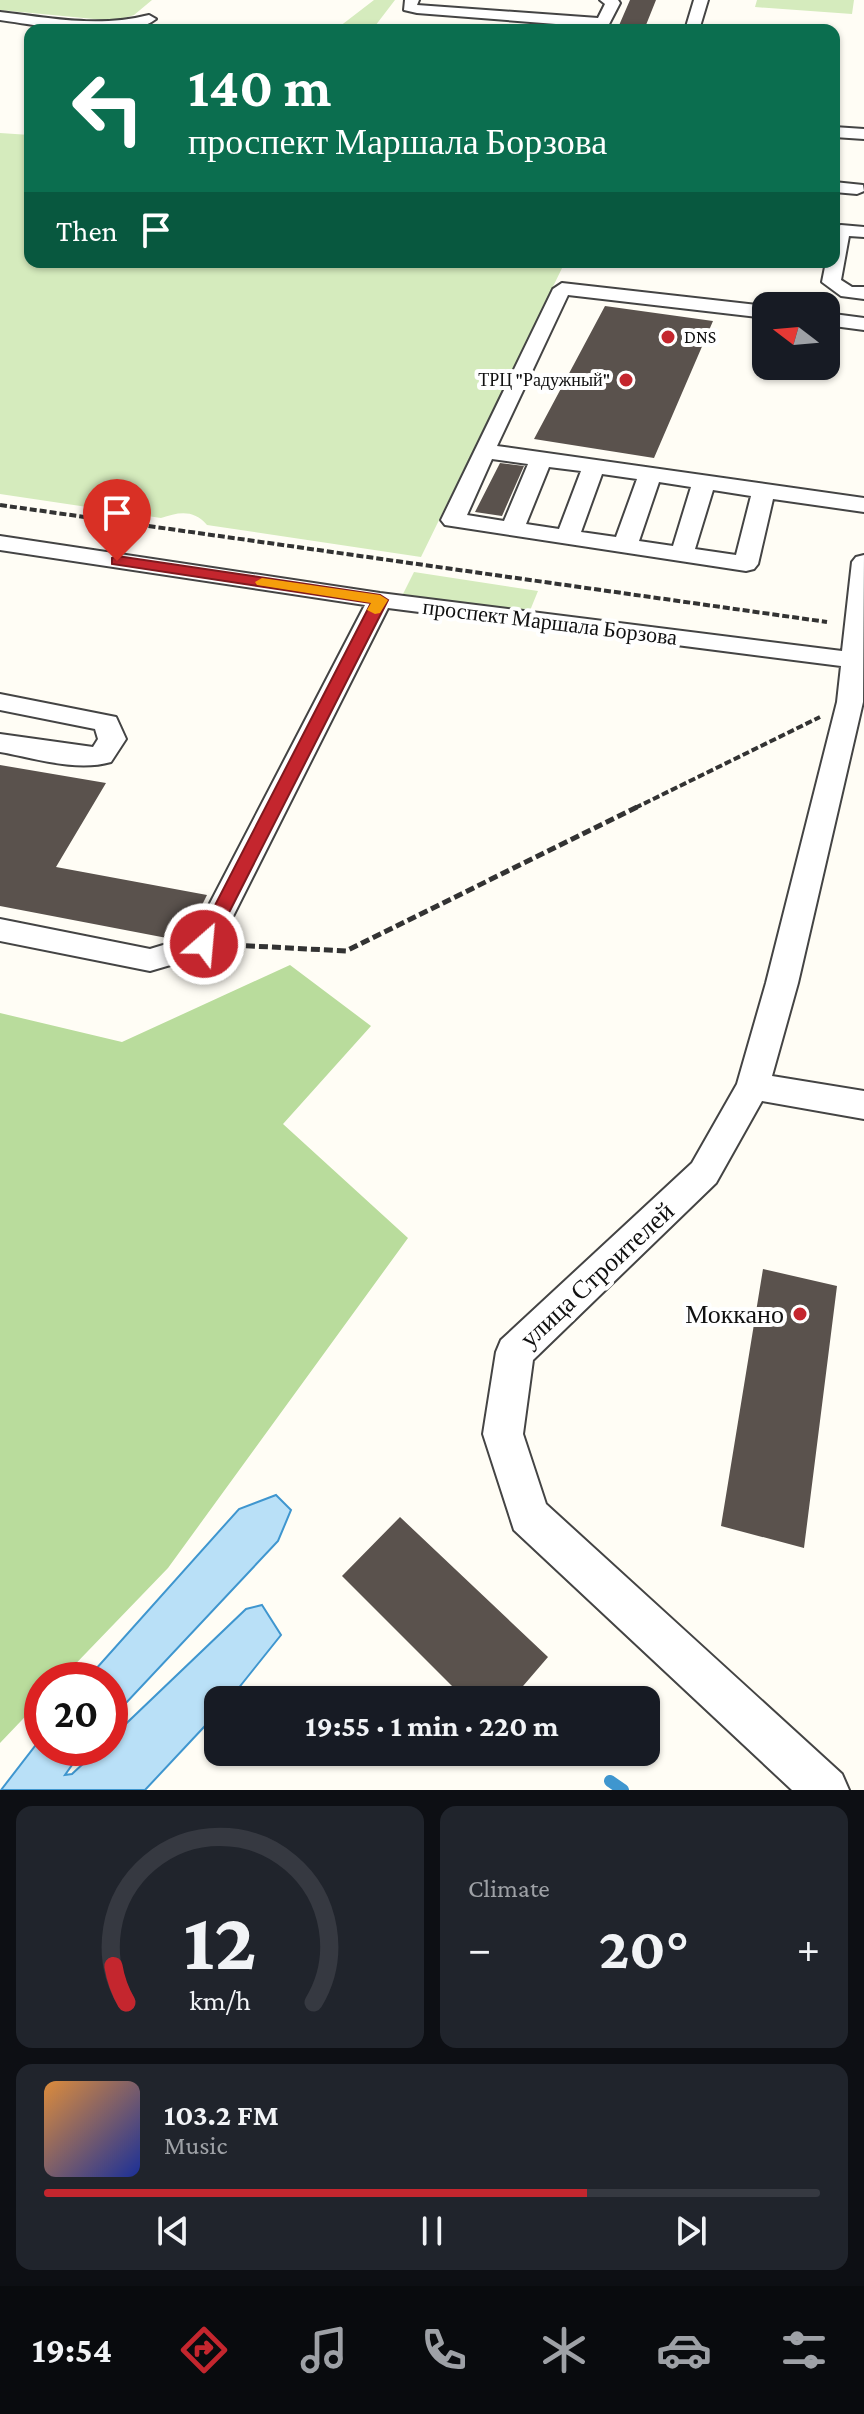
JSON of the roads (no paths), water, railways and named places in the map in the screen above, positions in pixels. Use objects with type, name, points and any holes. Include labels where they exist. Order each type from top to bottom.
[{"type":"street","points":[[412,0],[409,7],[417,9],[579,24]]},
{"type":"street","points":[[602,24],[613,3],[607,0]]},
{"type":"street","points":[[694,24],[701,0]]},
{"type":"street","points":[[137,24],[155,15],[144,24]]},
{"type":"street","points":[[0,16],[80,24]]},
{"type":"street","points":[[840,132],[864,134]]},
{"type":"street","points":[[840,188],[857,189]]},
{"type":"street","points":[[840,235],[841,230],[864,232]]},
{"type":"street","points":[[834,268],[831,282],[848,292],[864,293]]},
{"type":"street","points":[[752,310],[562,289],[453,520],[746,564],[763,491]]},
{"type":"street","points":[[840,321],[864,324]]},
{"type":"street","points":[[484,451],[864,505]]},
{"type":"street","points":[[512,529],[541,459]]},
{"type":"street","points":[[568,537],[594,467]]},
{"type":"street","points":[[625,546],[650,475]]},
{"type":"street","points":[[682,554],[704,482]]},
{"type":"street","name":"проспект Маршала Борзова","points":[[0,543],[380,600],[859,661]]},
{"type":"street","name":"улица Строителей","points":[[826,1790],[529,1516],[503,1434],[515,1352],[704,1173],[753,1086],[782,983],[859,661],[864,562]]},
{"type":"street","points":[[0,930],[150,960],[204,944],[380,600]]},
{"type":"street","points":[[0,702],[107,723],[112,739],[101,756],[76,756],[0,743]]},
{"type":"street","points":[[753,1086],[864,1105]]},
{"type":"water","points":[[276,1495],[291,1510],[278,1541],[128,1701],[128,1662],[102,1662],[239,1509]]},
{"type":"water","points":[[262,1605],[281,1635],[240,1686],[204,1686],[204,1727],[145,1790],[1,1790],[24,1760],[24,1766],[71,1766],[65,1775],[72,1774],[81,1766],[128,1766],[128,1722],[246,1609]]},
{"type":"waterway","points":[[610,1781],[623,1790]]},
{"type":"place","name":"DNS","points":[[668,337]]},
{"type":"place","name":"ТРЦ \"Радужный\"","points":[[626,380]]},
{"type":"place","name":"Моккано","points":[[800,1314]]}]
